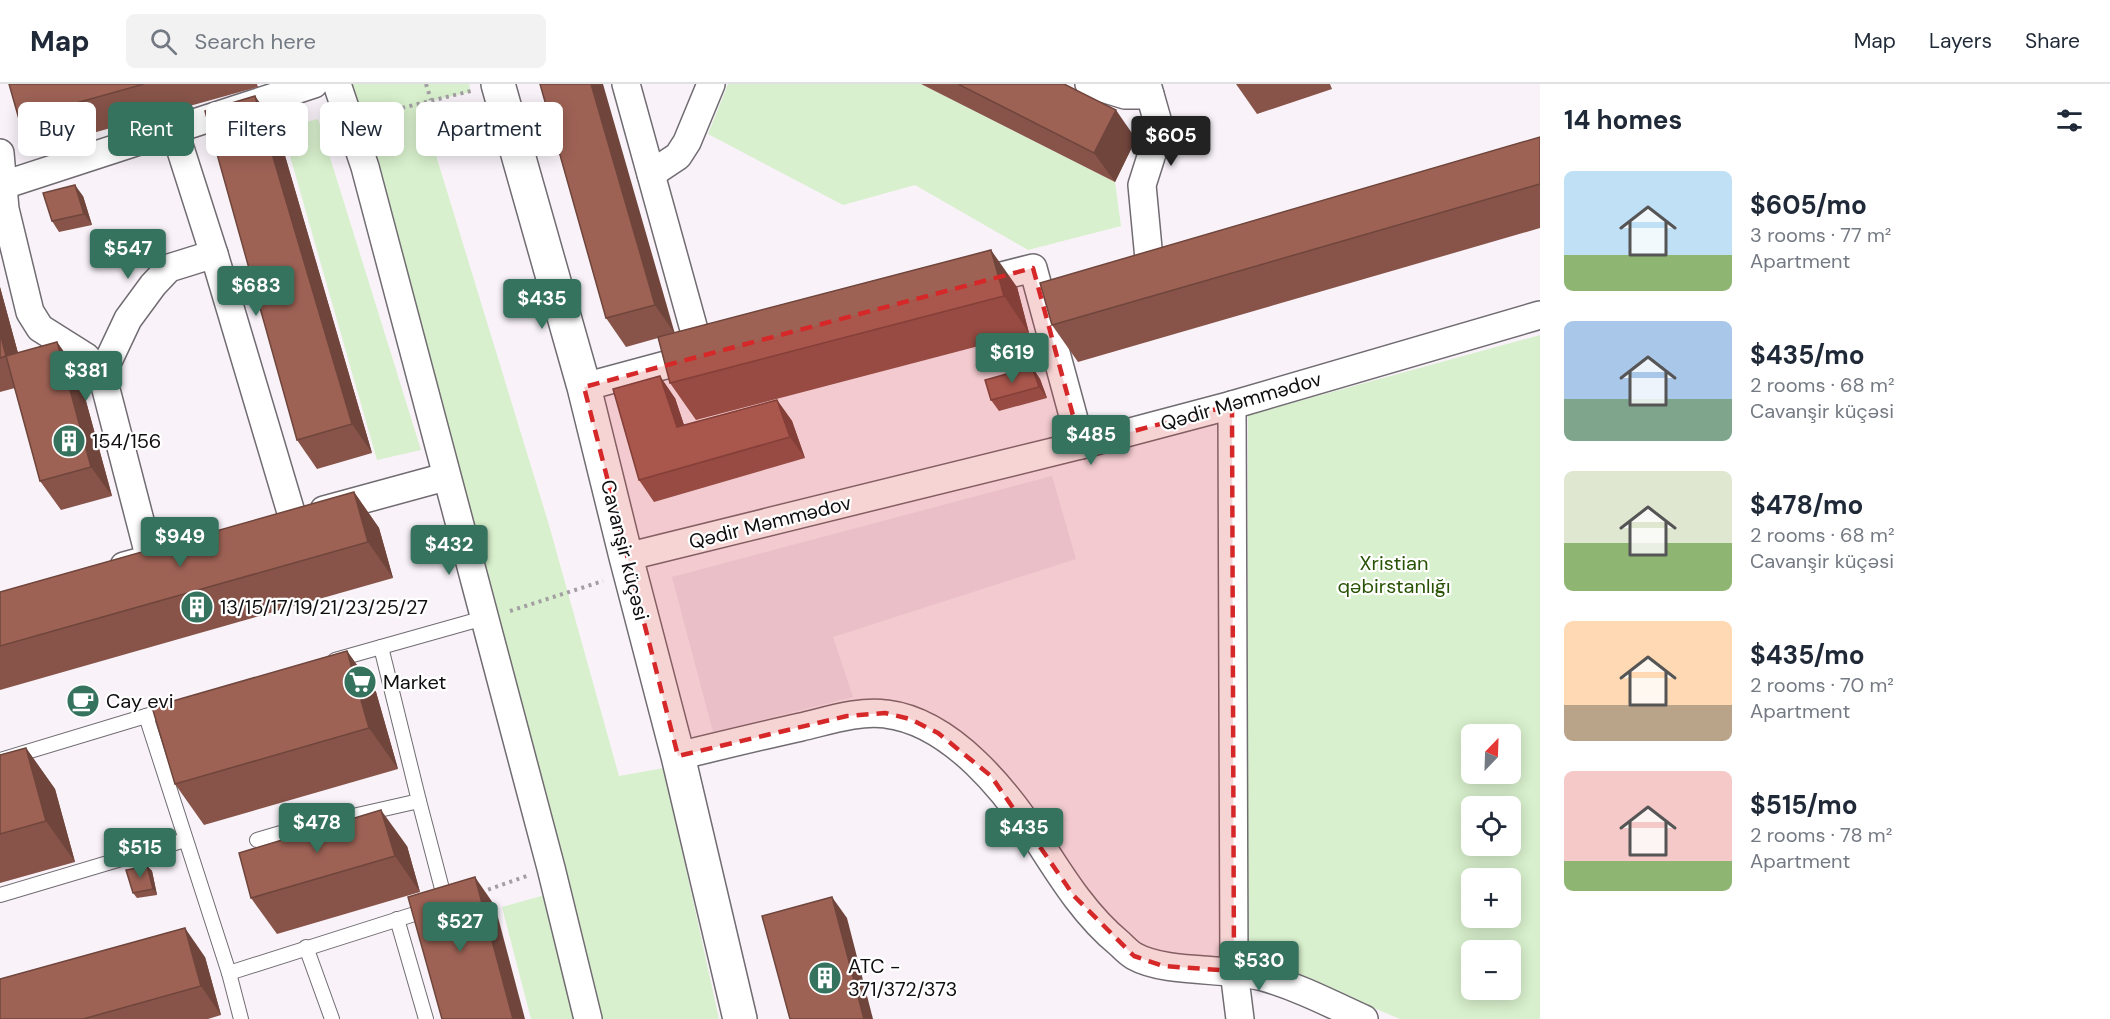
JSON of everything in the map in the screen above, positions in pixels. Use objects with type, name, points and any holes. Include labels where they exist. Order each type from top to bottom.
[{"type":"street","points":[[194,123],[314,84]]},
{"type":"street","points":[[337,84],[351,122],[551,868],[588,1019]]},
{"type":"street","points":[[584,387],[713,352],[651,174],[626,84]]},
{"type":"street","points":[[651,174],[678,156],[687,142],[711,84]]},
{"type":"street","points":[[1089,84],[1125,95],[1149,89],[1157,129],[1156,141],[1142,185],[1149,259]]},
{"type":"street","name":"Cavanşir küçəsi","points":[[486,87],[584,387],[619,568],[678,756],[740,1019]]},
{"type":"street","points":[[4,185],[108,151]]},
{"type":"street","points":[[0,153],[5,209],[30,312],[40,328],[86,357],[102,374],[161,556],[104,572]]},
{"type":"street","points":[[183,156],[214,254],[282,522],[445,477]]},
{"type":"street","points":[[102,374],[128,319],[153,285],[169,268],[214,254]]},
{"type":"street","points":[[953,289],[1033,268],[1050,287],[1081,445]]},
{"type":"street","name":"Qədir Məmmədov","points":[[619,568],[1232,405],[1540,315]]},
{"type":"street","points":[[1232,405],[1234,971],[1240,1019]]},
{"type":"street","points":[[678,756],[847,716],[885,713],[910,719],[938,733],[991,776],[1022,816],[1074,896],[1108,934],[1134,956],[1163,966],[1234,971],[1264,977],[1364,1019]]},
{"type":"lane","points":[[322,664],[484,618]]},
{"type":"lane","points":[[229,973],[446,904],[418,801],[381,647]]},
{"type":"lane","points":[[0,760],[179,706]]},
{"type":"lane","points":[[146,716],[229,973],[240,1019]]},
{"type":"lane","points":[[257,840],[418,801]]},
{"type":"lane","points":[[0,895],[185,840]]},
{"type":"lane","points":[[397,919],[426,1019]]},
{"type":"lane","points":[[306,947],[332,1019]]},
{"type":"path","points":[[426,84],[431,100]]},
{"type":"path","points":[[404,107],[486,87]]},
{"type":"path","points":[[529,605],[619,568]]},
{"type":"path","points":[[446,904],[551,868]]},
{"type":"highlighted area","points":[[1033,268],[1081,445],[1232,405],[1234,971],[1163,966],[1134,956],[1074,896],[991,776],[938,733],[910,719],[885,713],[847,716],[678,756],[584,387]]},
{"type":"shaded area","points":[[1052,476],[1076,559],[833,637],[853,697],[713,732],[672,577]]},
{"type":"green space","points":[[344,84],[469,84],[471,92],[416,102],[416,156],[436,156],[549,525],[619,776],[664,768],[719,1019],[600,1019],[364,156],[404,156],[404,102],[349,102]]},
{"type":"green space","points":[[728,84],[921,84],[1115,182],[1121,226],[1028,250],[915,185],[843,205],[708,134]]},
{"type":"green space","points":[[318,119],[320,156],[330,156],[421,450],[377,460],[290,156],[308,156],[308,122]]},
{"type":"green space","name":"Xristian qəbirstanlığı","points":[[1540,335],[1540,1019],[1400,1019],[1247,955],[1248,415]]},
{"type":"green space","points":[[545,895],[577,1019],[531,1019],[502,907]]},
{"type":"building","points":[[9,84],[144,84],[80,102],[18,102],[18,116]]},
{"type":"building","points":[[540,84],[591,84],[655,305],[606,318],[560,156],[563,156],[563,102],[545,102]]},
{"type":"building","points":[[958,84],[1064,84],[1116,110],[1094,153]]},
{"type":"building","points":[[255,96],[257,102],[235,102]]},
{"type":"building","points":[[1540,137],[1540,184],[1052,325],[1040,283]]},
{"type":"building","points":[[218,156],[273,156],[352,424],[297,440]]},
{"type":"building","points":[[75,185],[84,214],[52,221],[43,193]]},
{"type":"building","points":[[991,250],[1004,296],[670,383],[658,337]]},
{"type":"building","points":[[0,333],[6,356],[0,358]]},
{"type":"building","points":[[57,342],[91,467],[40,481],[6,356]]},
{"type":"building","points":[[1032,367],[1039,387],[991,400],[985,380]]},
{"type":"building","points":[[660,376],[677,427],[777,400],[790,437],[639,480],[613,389]]},
{"type":"building","points":[[354,492],[368,542],[0,646],[0,592]]},
{"type":"building","points":[[347,651],[369,728],[175,784],[152,707]]},
{"type":"building","points":[[26,748],[46,821],[0,834],[0,755]]},
{"type":"building","points":[[381,810],[395,856],[251,898],[239,853]]},
{"type":"building","points":[[147,866],[153,889],[133,893],[126,870]]},
{"type":"building","points":[[475,877],[513,1019],[442,1019],[408,897]]},
{"type":"building","name":"ATC - 371/372/373","points":[[832,897],[864,1019],[790,1019],[762,916]]},
{"type":"building","points":[[185,928],[201,986],[83,1019],[0,1019],[0,979]]},
{"type":"place","name":"154/156","points":[[69,441]]},
{"type":"place","name":"13/15/17/19/21/23/25/27","points":[[197,607]]},
{"type":"place","name":"Market","points":[[360,682]]},
{"type":"place","name":"Cay evi","points":[[83,701]]},
{"type":"place","name":"ATC - 371/372/373","points":[[825,978]]}]
